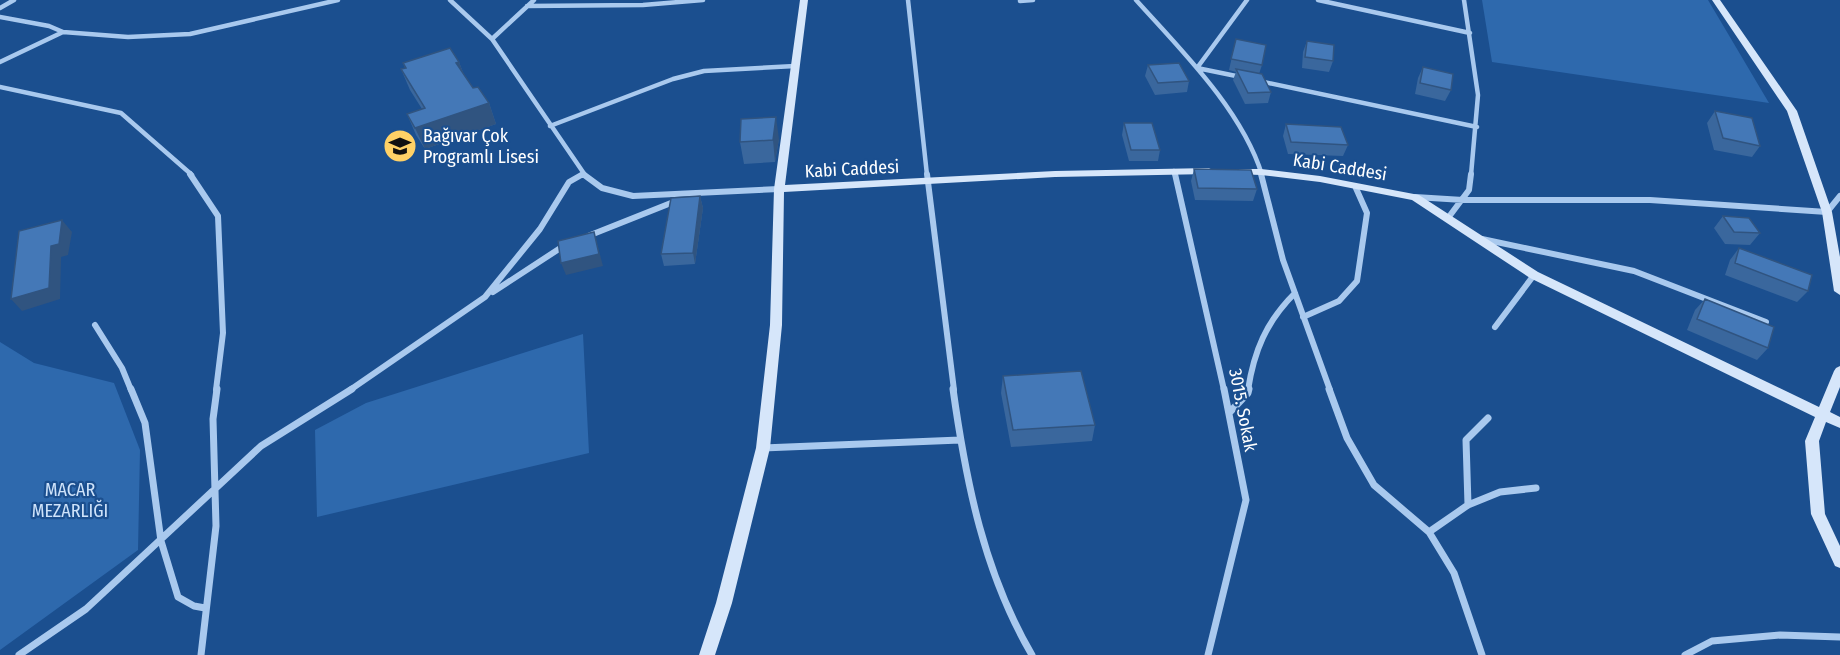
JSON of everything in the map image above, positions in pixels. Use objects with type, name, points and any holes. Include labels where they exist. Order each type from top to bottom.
[{"type":"street","points":[[0,8],[14,0]]},
{"type":"street","points":[[0,17],[49,26],[63,32],[128,37],[189,34],[338,0]]},
{"type":"street","points":[[450,0],[492,39],[583,174],[602,188],[633,196],[779,189]]},
{"type":"street","points":[[492,39],[534,0]]},
{"type":"street","points":[[527,6],[643,4],[703,0]]},
{"type":"street","points":[[707,655],[724,603],[762,448],[776,325],[779,189],[804,0]]},
{"type":"street","points":[[908,0],[926,181],[960,440],[989,561],[1019,636],[1032,655]]},
{"type":"street","points":[[1020,1],[1033,0]]},
{"type":"street","points":[[1136,0],[1197,68],[1247,138],[1261,172],[1283,260],[1347,438],[1374,485],[1430,532],[1454,573],[1482,655]]},
{"type":"street","points":[[1197,68],[1247,0]]},
{"type":"street","points":[[1318,0],[1470,33]]},
{"type":"street","points":[[1448,218],[1469,190],[1477,127],[1478,95],[1464,0]]},
{"type":"street","points":[[1716,0],[1792,111],[1827,212],[1840,291]]},
{"type":"street","points":[[0,62],[63,32]]},
{"type":"street","points":[[550,126],[673,79],[704,71],[795,66]]},
{"type":"street","points":[[1197,68],[1244,78]]},
{"type":"street","points":[[1256,80],[1477,127]]},
{"type":"street","points":[[0,87],[121,113],[195,178],[218,216],[223,333],[213,419],[216,526],[201,655]]},
{"type":"street","name":"Kabi Caddesi","points":[[779,189],[1174,171],[1261,172],[1414,197],[1534,275],[1840,423]]},
{"type":"street","name":"3015. Sokak","points":[[1174,171],[1229,413],[1246,500],[1208,655]]},
{"type":"street","points":[[485,297],[540,229],[569,182],[583,174]]},
{"type":"street","points":[[1303,317],[1339,301],[1357,281],[1367,213],[1355,186]]},
{"type":"street","points":[[582,238],[691,195]]},
{"type":"street","points":[[1827,212],[1840,196]]},
{"type":"street","points":[[1414,197],[1463,200],[1650,200],[1827,212]]},
{"type":"street","points":[[1481,239],[1634,271],[1766,322]]},
{"type":"street","points":[[19,655],[86,609],[162,541],[261,446],[330,404],[543,257],[571,242]]},
{"type":"street","points":[[1495,327],[1534,275]]},
{"type":"street","points":[[1229,413],[1248,393],[1253,359],[1265,330],[1278,310],[1295,293]]},
{"type":"street","points":[[95,325],[122,368],[145,423],[162,541],[178,597],[194,606],[205,608]]},
{"type":"street","points":[[1840,371],[1824,416],[1812,441],[1818,514],[1840,561]]},
{"type":"street","points":[[1468,505],[1466,440],[1488,418]]},
{"type":"street","points":[[762,448],[960,440]]},
{"type":"street","points":[[1430,532],[1468,505],[1500,492],[1536,488]]},
{"type":"street","points":[[1685,655],[1712,641],[1780,635],[1840,637]]},
{"type":"green space","points":[[1482,0],[1708,0],[1769,103],[1492,62]]},
{"type":"green space","points":[[583,334],[589,453],[317,517],[315,430],[366,403]]},
{"type":"green space","name":"MACAR MEZARLIĞI","points":[[0,342],[34,363],[114,383],[140,450],[138,550],[0,650]]},
{"type":"building","points":[[1236,39],[1266,45],[1262,65],[1231,59]]},
{"type":"building","points":[[1307,41],[1334,45],[1333,61],[1305,57]]},
{"type":"building","points":[[450,48],[459,62],[456,63],[473,88],[478,87],[489,103],[415,128],[407,114],[425,108],[401,69],[406,68],[403,63]]},
{"type":"building","points":[[1179,63],[1189,81],[1158,83],[1148,65]]},
{"type":"building","points":[[1423,67],[1453,74],[1451,90],[1420,83]]},
{"type":"building","points":[[1236,69],[1262,74],[1271,92],[1248,93]]},
{"type":"building","points":[[1715,111],[1752,118],[1760,146],[1723,138]]},
{"type":"building","points":[[776,117],[773,140],[740,142],[741,119]]},
{"type":"building","points":[[1124,123],[1152,123],[1160,150],[1131,150]]},
{"type":"building","points":[[1286,124],[1341,127],[1348,145],[1291,142]]},
{"type":"building","points":[[1194,169],[1251,170],[1257,189],[1198,188]]},
{"type":"building","points":[[700,196],[693,253],[661,254],[671,198]]},
{"type":"building","points":[[1723,216],[1749,218],[1760,233],[1734,232]]},
{"type":"building","points":[[62,220],[59,244],[51,246],[49,288],[11,299],[19,231]]},
{"type":"building","points":[[594,232],[599,254],[561,263],[558,241]]},
{"type":"building","points":[[1739,248],[1812,275],[1808,291],[1735,263]]},
{"type":"building","points":[[1705,299],[1774,327],[1768,348],[1697,319]]},
{"type":"building","points":[[1081,371],[1095,425],[1013,430],[1003,376]]},
{"type":"place","name":"Bağıvar Çok Programlı Lisesi","points":[[400,146]]}]
